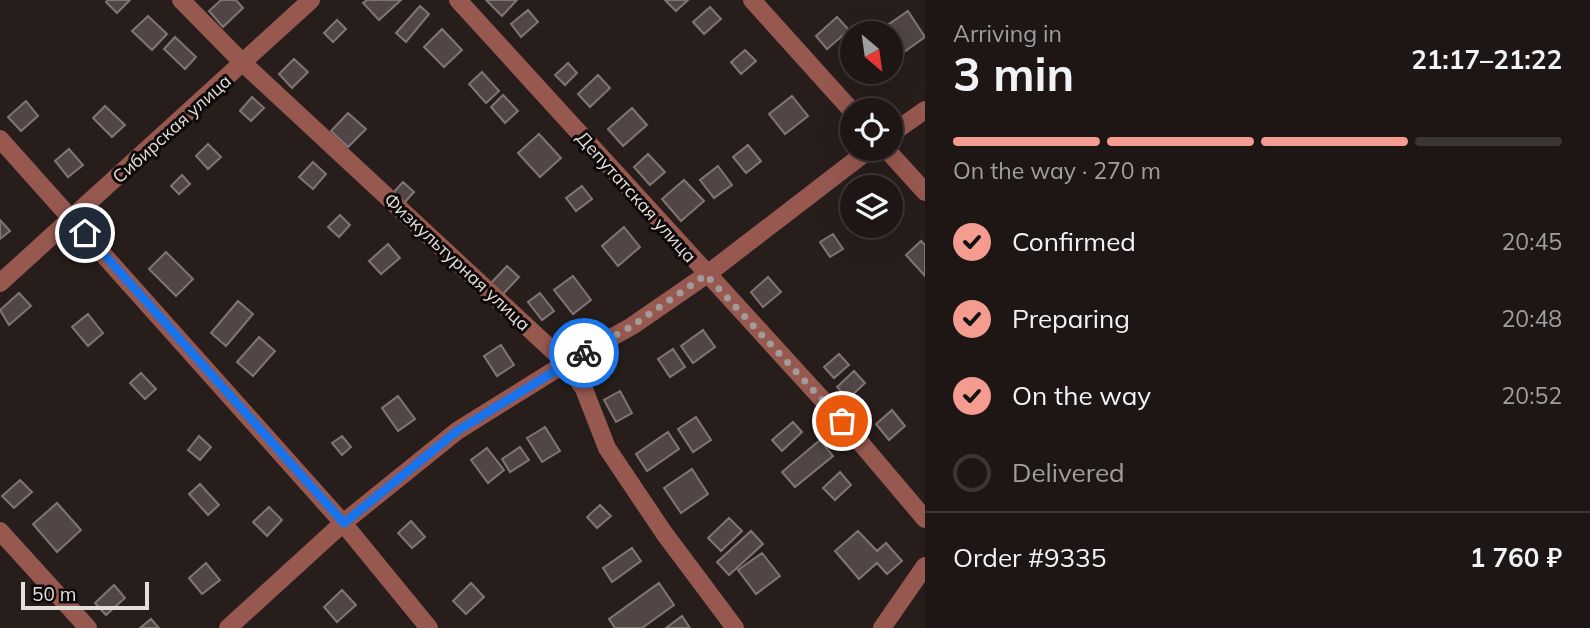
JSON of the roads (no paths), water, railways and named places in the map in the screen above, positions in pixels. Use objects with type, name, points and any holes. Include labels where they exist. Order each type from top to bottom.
[{"type":"street","name":"Физкультурная улица","points":[[181,0],[244,64],[566,363],[584,389],[607,448],[664,533],[735,628]]},
{"type":"street","name":"Сибирская улица","points":[[0,283],[244,64],[311,0]]},
{"type":"street","name":"Депутатская улица","points":[[458,0],[842,421],[925,519]]},
{"type":"street","points":[[752,0],[840,98]]},
{"type":"street","points":[[903,126],[925,110]]},
{"type":"street","points":[[0,139],[344,523],[429,628]]},
{"type":"street","points":[[228,628],[344,523],[457,431],[566,363],[632,326],[706,275],[854,161]]},
{"type":"street","points":[[897,161],[925,192]]},
{"type":"street","points":[[0,531],[88,628]]},
{"type":"street","points":[[882,628],[925,566]]}]
